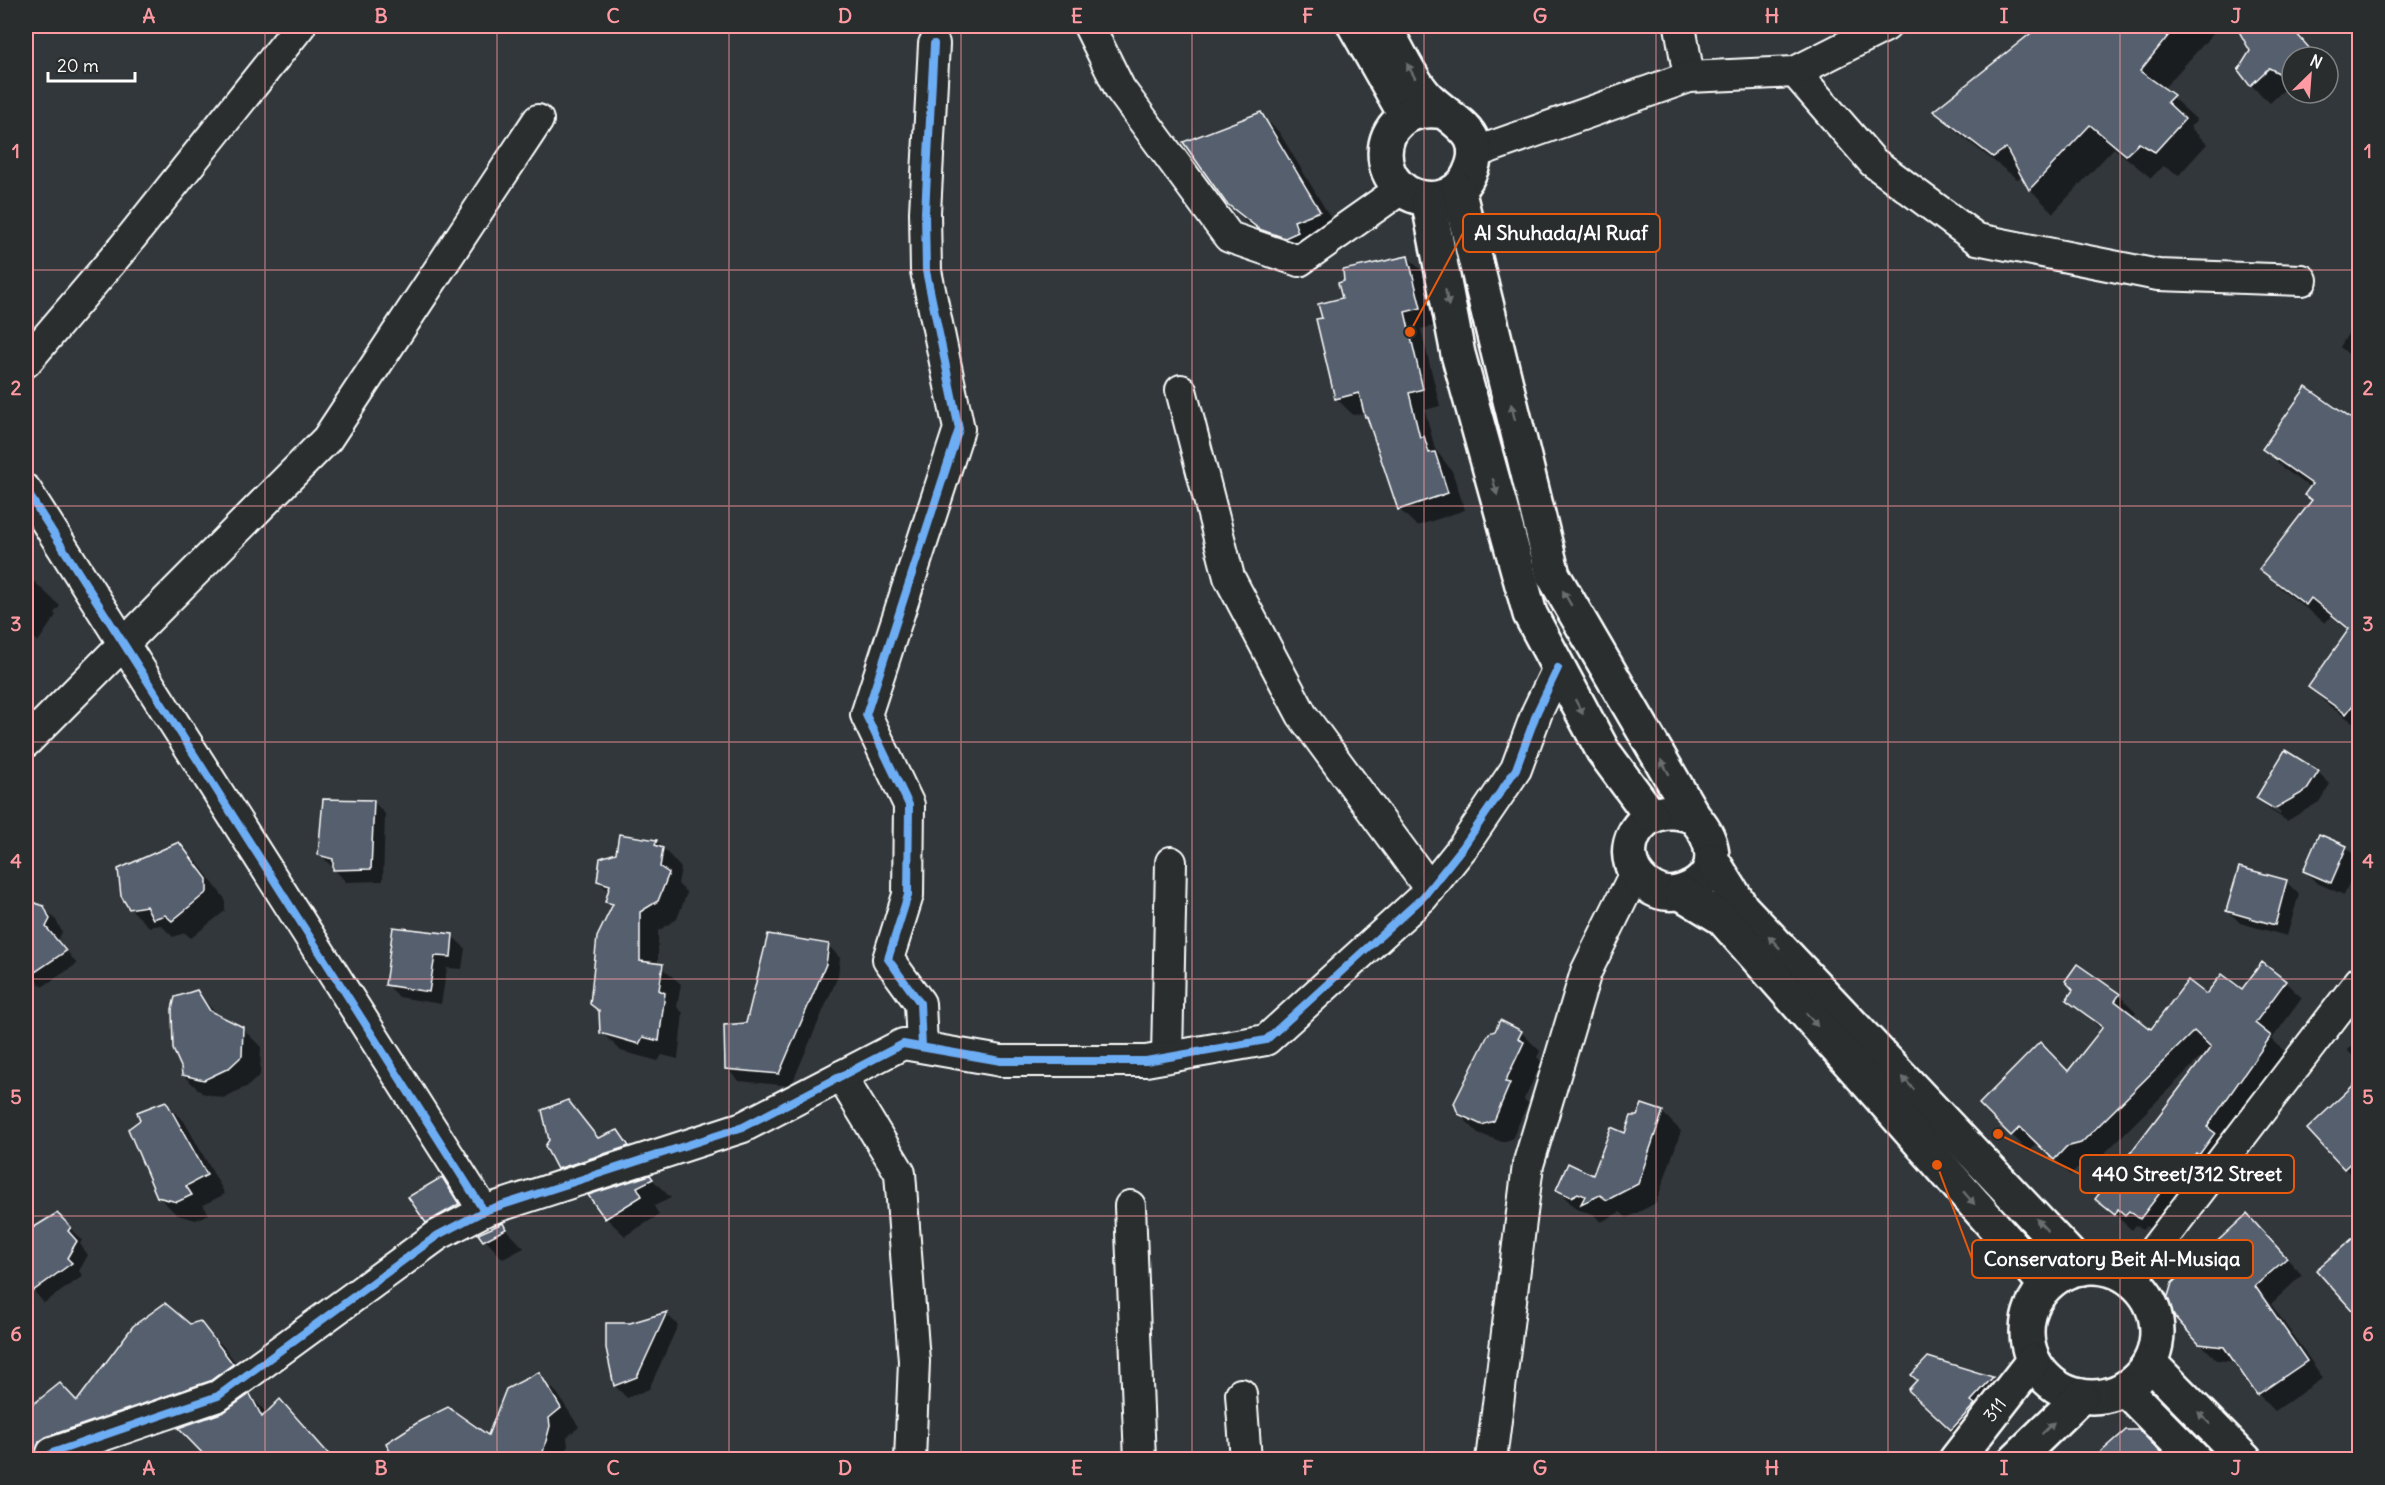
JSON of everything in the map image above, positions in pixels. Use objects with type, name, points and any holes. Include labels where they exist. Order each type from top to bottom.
[{"type":"street","points":[[26,362],[122,249],[300,26]]},
{"type":"street","points":[[1089,26],[1120,89],[1229,237],[1299,261],[1429,192],[1468,177],[1474,153],[1472,138],[1464,124],[1444,112],[1425,95],[1384,26]]},
{"type":"street","points":[[1355,26],[1406,116]]},
{"type":"street","points":[[1680,26],[1689,77]]},
{"type":"street","points":[[1474,153],[1689,77],[1795,72],[1887,26]]},
{"type":"street","points":[[922,1047],[920,1003],[888,959],[908,896],[909,805],[866,715],[959,429],[926,271],[925,212],[934,44]]},
{"type":"street","points":[[1795,72],[1874,162],[1977,239],[2158,274],[2302,280]]},
{"type":"street","points":[[1444,112],[1429,109],[1406,116],[1394,126],[1386,140],[1384,155],[1387,170],[1429,192],[1553,575],[1694,817],[1708,832],[1713,846],[1712,860],[1705,877],[1695,887],[1681,893]]},
{"type":"street","points":[[26,742],[125,645],[327,439],[538,120]]},
{"type":"street","points":[[1429,192],[1458,354],[1530,614],[1603,751],[1651,816]]},
{"type":"street","points":[[1180,390],[1229,577],[1302,715],[1430,889]]},
{"type":"street","points":[[26,489],[484,1211]]},
{"type":"street","points":[[52,1453],[218,1396],[438,1235],[484,1211],[743,1127],[903,1044],[1001,1060],[1146,1061],[1266,1040],[1344,972],[1430,889],[1463,847],[1516,769],[1537,712],[1558,668]]},
{"type":"street","points":[[1694,817],[1681,812],[1666,811],[1651,816],[1640,825],[1629,851],[1635,873],[1645,884],[1657,891],[1681,893],[1722,918],[2046,1285]]},
{"type":"street","points":[[1712,860],[1742,908],[2082,1268]]},
{"type":"street","points":[[1167,1057],[1171,862]]},
{"type":"street","points":[[1491,1460],[1528,1166],[1586,972],[1635,873]]},
{"type":"street","points":[[2131,1280],[2360,981]]},
{"type":"street","points":[[842,1076],[900,1173],[914,1361],[910,1460]]},
{"type":"street","points":[[1130,1206],[1140,1460]]},
{"type":"street","points":[[2082,1268],[2110,1269],[2131,1280],[2148,1298],[2156,1319],[2157,1342],[2150,1363],[2142,1374],[2125,1389],[2104,1396],[2081,1396],[2066,1392],[2047,1380],[2033,1361],[2027,1326],[2033,1304],[2046,1285],[2061,1275],[2082,1268]]},
{"type":"street","name":"311","points":[[1956,1460],[2033,1361]]},
{"type":"street","points":[[2150,1363],[2245,1460]]},
{"type":"street","points":[[2125,1389],[2195,1460]]},
{"type":"street","points":[[1240,1394],[1246,1460]]},
{"type":"street","points":[[2015,1460],[2081,1396]]},
{"type":"building","points":[[2040,26],[2176,26],[2140,71],[2174,95],[2167,102],[2185,119],[2155,152],[2139,143],[2126,155],[2090,125],[2029,190],[2006,148],[1993,157],[1933,111]]},
{"type":"building","points":[[2236,26],[2290,26],[2307,45],[2280,45],[2280,74],[2269,68],[2250,86],[2238,70],[2250,51]]},
{"type":"building","points":[[1261,112],[1320,211],[1294,221],[1298,232],[1285,238],[1259,229],[1226,203],[1183,142]]},
{"type":"building","points":[[1408,256],[1421,308],[1405,312],[1423,389],[1409,393],[1420,438],[1424,436],[1429,453],[1435,452],[1448,493],[1398,510],[1367,417],[1365,417],[1359,393],[1335,399],[1316,319],[1322,318],[1318,304],[1342,298],[1338,283],[1344,281],[1343,270]]},
{"type":"building","points":[[2306,387],[2360,425],[2360,696],[2346,714],[2308,687],[2349,629],[2311,598],[2306,605],[2259,569],[2312,500],[2304,495],[2312,484],[2262,449]]},
{"type":"building","points":[[2285,750],[2319,771],[2307,790],[2274,809],[2256,798]]},
{"type":"building","points":[[323,799],[374,800],[371,869],[333,870],[333,859],[318,855]]},
{"type":"building","points":[[619,834],[657,840],[655,845],[663,848],[660,867],[669,873],[658,901],[640,912],[640,961],[663,964],[659,990],[665,993],[659,1041],[643,1037],[639,1044],[600,1033],[599,1011],[590,1004],[597,937],[613,904],[605,902],[610,885],[597,881],[600,858],[616,853]]},
{"type":"building","points":[[2319,834],[2347,846],[2331,883],[2303,871]]},
{"type":"building","points":[[179,842],[207,879],[207,892],[172,921],[165,915],[153,919],[146,906],[129,909],[121,896],[118,869]]},
{"type":"building","points":[[2239,867],[2287,880],[2275,925],[2226,911]]},
{"type":"building","points":[[26,900],[44,906],[50,919],[46,927],[66,951],[26,978]]},
{"type":"building","points":[[393,927],[453,934],[451,957],[435,956],[429,992],[385,985]]},
{"type":"building","points":[[768,934],[829,944],[826,964],[779,1074],[725,1069],[724,1025],[746,1023]]},
{"type":"building","points":[[2262,962],[2286,981],[2255,1023],[2271,1036],[2207,1127],[2215,1133],[2199,1155],[2196,1153],[2179,1174],[2176,1172],[2140,1219],[2129,1211],[2125,1215],[2118,1209],[2115,1215],[2095,1199],[2211,1047],[2194,1031],[2081,1143],[2066,1147],[2054,1160],[2020,1127],[2011,1136],[1979,1104],[2040,1042],[2068,1071],[2103,1027],[2066,1000],[2073,990],[2065,981],[2077,964],[2120,994],[2115,1001],[2151,1029],[2188,980],[2206,994],[2222,974],[2242,989]]},
{"type":"building","points":[[197,990],[210,1011],[243,1027],[242,1056],[229,1068],[204,1080],[182,1075],[173,1049],[172,1009],[175,997]]},
{"type":"building","points":[[1500,1020],[1522,1031],[1518,1039],[1524,1042],[1505,1082],[1510,1083],[1494,1121],[1482,1125],[1458,1114],[1454,1103],[1489,1033],[1495,1031]]},
{"type":"building","points":[[2360,1079],[2360,1154],[2344,1169],[2307,1129]]},
{"type":"building","points":[[568,1100],[598,1138],[618,1130],[629,1146],[557,1169],[545,1146],[549,1140],[542,1110]]},
{"type":"building","points":[[166,1101],[207,1175],[186,1186],[192,1195],[177,1202],[157,1197],[128,1129],[140,1120],[137,1112]]},
{"type":"building","points":[[1642,1104],[1663,1111],[1638,1184],[1607,1200],[1600,1195],[1581,1204],[1585,1196],[1578,1193],[1571,1197],[1556,1190],[1568,1163],[1593,1175],[1611,1127],[1625,1133],[1631,1116],[1637,1116]]},
{"type":"building","points":[[650,1175],[653,1179],[637,1187],[642,1196],[605,1219],[588,1195]]},
{"type":"building","points":[[442,1177],[459,1204],[426,1223],[408,1197]]},
{"type":"building","points":[[57,1213],[71,1227],[68,1231],[77,1241],[67,1258],[72,1263],[26,1296],[26,1232]]},
{"type":"building","points":[[2247,1214],[2287,1258],[2255,1286],[2307,1361],[2257,1395],[2224,1347],[2199,1344],[2165,1306],[2172,1283]]},
{"type":"building","points":[[503,1223],[506,1229],[483,1241],[478,1234]]},
{"type":"building","points":[[2360,1232],[2360,1319],[2316,1270]]},
{"type":"building","points":[[165,1303],[190,1324],[200,1321],[233,1364],[210,1381],[46,1437],[39,1442],[35,1456],[26,1444],[26,1410],[60,1383],[77,1401],[133,1326]]},
{"type":"building","points":[[667,1312],[637,1377],[614,1386],[606,1348],[606,1323],[630,1323]]},
{"type":"building","points":[[1928,1357],[1993,1377],[1971,1401],[1975,1404],[1951,1430],[1908,1390],[1917,1380],[1911,1375]]},
{"type":"building","points":[[539,1372],[561,1408],[549,1418],[550,1426],[542,1456],[533,1453],[531,1460],[394,1460],[386,1443],[420,1421],[448,1407],[488,1435],[506,1389]]},
{"type":"building","points":[[250,1394],[262,1417],[280,1399],[334,1460],[209,1460],[178,1428],[224,1412]]},
{"type":"building","points":[[2126,1430],[2139,1430],[2168,1460],[2092,1460]]},
{"type":"cycle path","points":[[922,1047],[920,1003],[888,959],[908,895],[909,805],[866,715],[959,429],[926,271],[925,212],[934,44]]},
{"type":"cycle path","points":[[26,490],[484,1211]]},
{"type":"cycle path","points":[[52,1453],[218,1396],[438,1235],[484,1211],[743,1127],[903,1044],[1001,1061],[1146,1061],[1266,1040],[1423,897],[1463,847],[1516,769],[1537,712],[1558,668]]},
{"type":"place","name":"Al Shuhada/Al Ruaf","points":[[1410,332]]},
{"type":"place","name":"440 Street/312 Street","points":[[1998,1134]]},
{"type":"place","name":"Conservatory Beit Al-Musiqa","points":[[1937,1165]]}]
